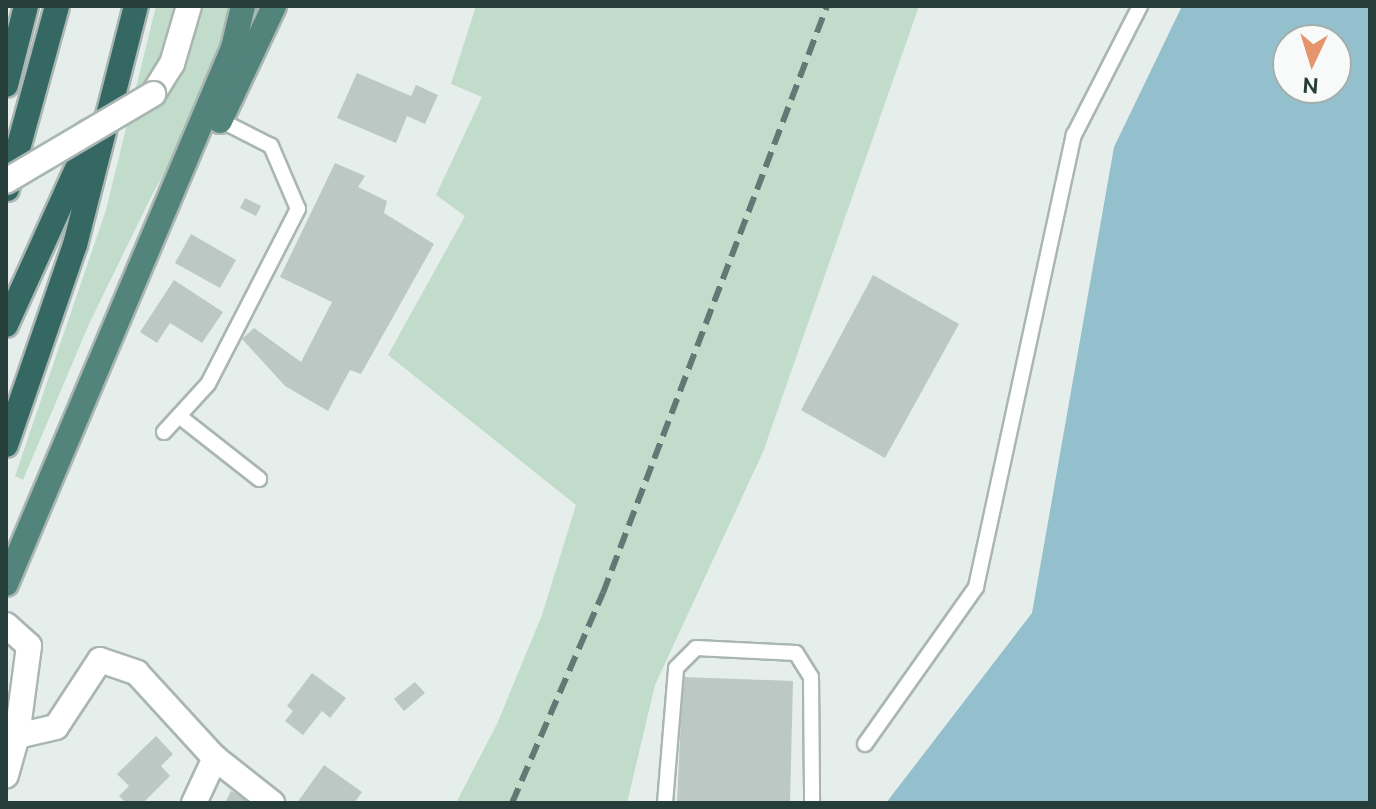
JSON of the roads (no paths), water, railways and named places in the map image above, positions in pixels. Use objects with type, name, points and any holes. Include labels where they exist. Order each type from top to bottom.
[{"type":"highway","points":[[6,85],[26,6]]},
{"type":"highway","points":[[6,191],[57,6]]},
{"type":"highway","points":[[6,325],[80,162],[122,6]]},
{"type":"highway","points":[[6,445],[75,245],[136,6]]},
{"type":"highway","points":[[6,584],[124,313],[233,48],[243,6]]},
{"type":"highway","points":[[124,313],[274,6]]},
{"type":"street","points":[[6,181],[153,94],[172,64],[189,6]]},
{"type":"street","points":[[6,625],[29,646],[17,736],[6,775]]},
{"type":"street","points":[[17,736],[56,727],[100,660],[137,673],[215,758],[272,803]]},
{"type":"street","points":[[194,803],[215,758]]},
{"type":"lane","points":[[865,744],[976,587],[1074,135],[1140,6]]},
{"type":"lane","points":[[164,432],[208,384],[298,209],[271,146],[220,120]]},
{"type":"lane","points":[[179,416],[259,479]]},
{"type":"lane","points":[[665,803],[676,668],[696,648],[796,653],[811,677],[812,803]]},
{"type":"water","points":[[1182,6],[1370,6],[1370,803],[886,803],[1032,613],[1114,147]]},
{"type":"railway","points":[[512,803],[603,593],[827,6]]}]
